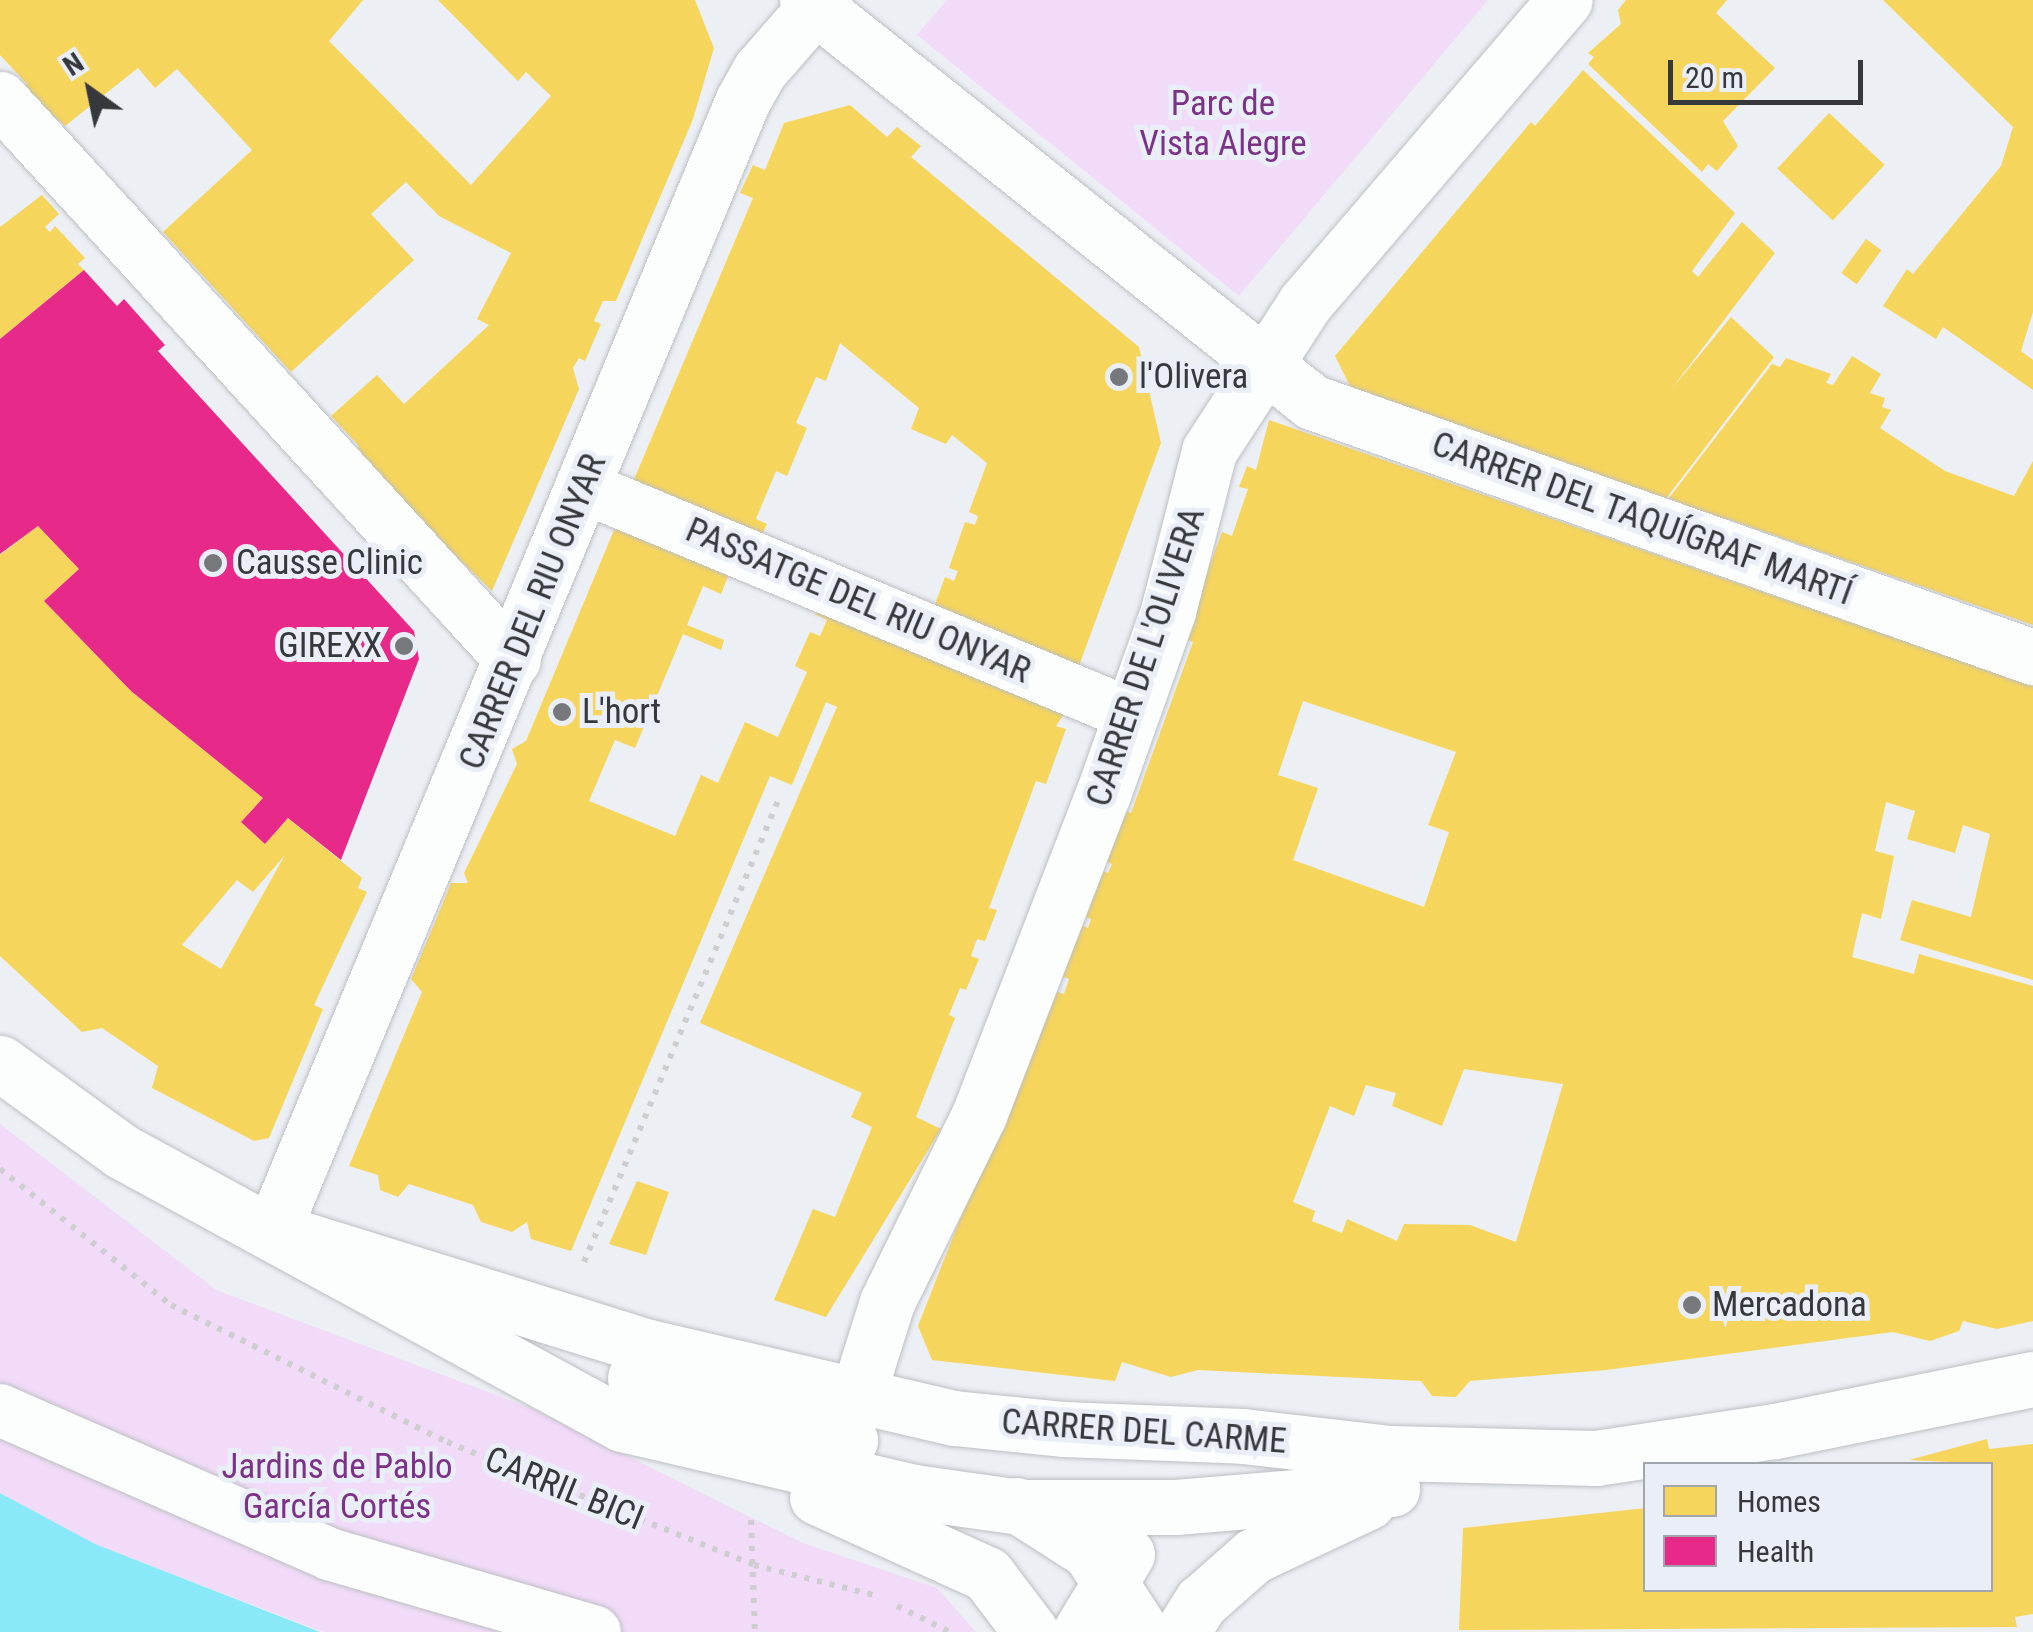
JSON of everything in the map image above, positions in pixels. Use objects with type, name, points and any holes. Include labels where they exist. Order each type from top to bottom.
[{"type":"street","name":"CARRER DE L'OLIVERA","points":[[858,1394],[887,1302],[979,1116],[1132,715],[1168,611],[1209,450],[1262,363],[1305,303],[1565,0]]},
{"type":"street","name":"CARRER DEL TAQUÍGRAF MARTÍ","points":[[811,4],[1312,402],[2033,657]]},
{"type":"street","name":"CARRER DEL RIU ONYAR","points":[[273,1230],[742,102],[760,70],[811,4]]},
{"type":"street","points":[[0,99],[513,660]]},
{"type":"street","name":"PASSATGE DEL RIU ONYAR","points":[[584,487],[1132,715]]},
{"type":"street","name":"CARRER DEL CARME","points":[[0,1063],[121,1151],[273,1230],[622,1424],[914,1492],[1020,1506],[1176,1506]]},
{"type":"street","name":"CARRER DEL CARME","points":[[273,1230],[649,1346],[954,1418],[1243,1436],[1391,1471],[1596,1458],[1794,1428],[2033,1379]]},
{"type":"street","points":[[481,1294],[638,1380],[967,1472],[1089,1552],[1142,1632]]},
{"type":"street","points":[[0,1410],[329,1554],[595,1632]]},
{"type":"street","points":[[622,1424],[870,1517],[987,1574],[1032,1632]]},
{"type":"street","points":[[1080,1632],[1108,1579],[1198,1486],[1391,1471]]},
{"type":"street","points":[[1182,1632],[1201,1602],[1253,1556],[1391,1471]]},
{"type":"path","points":[[583,1264],[780,796]]},
{"type":"path","name":"CARRIL BICI","points":[[0,1168],[171,1306],[448,1442],[754,1565],[874,1595],[950,1632]]},
{"type":"path","points":[[754,1565],[756,1632]]},
{"type":"green space","name":"Parc de Vista Alegre","points":[[947,0],[1488,0],[1239,296],[917,35]]},
{"type":"green space","name":"Jardins de Pablo García Cortés","points":[[0,1124],[216,1290],[533,1409],[803,1543],[937,1588],[976,1632],[323,1632],[95,1544],[0,1493]]},
{"type":"water","points":[[0,1493],[95,1544],[320,1632],[0,1632]]},
{"type":"building: Homes","points":[[0,0],[363,0],[329,41],[471,185],[551,96],[526,72],[518,81],[438,0],[695,0],[714,48],[693,119],[616,301],[603,301],[594,321],[601,324],[585,361],[579,358],[573,368],[579,389],[492,591],[351,454],[359,446],[331,416],[377,375],[404,404],[489,325],[477,319],[511,253],[439,216],[406,182],[371,214],[414,260],[291,372],[163,232],[252,150],[177,69],[155,88],[138,68],[65,126],[23,88],[27,84],[0,55]]},
{"type":"building: Homes","points":[[1626,0],[1727,0],[1716,13],[1775,68],[1723,121],[1738,146],[1717,171],[1708,164],[1702,172],[1588,64],[1594,57],[1588,53],[1621,24],[1618,10]]},
{"type":"building: Homes","points":[[1883,0],[2033,0],[2033,312],[2021,351],[2033,360],[2033,390],[1943,327],[1936,339],[1883,306],[1907,269],[1913,274],[2001,166],[2013,127]]},
{"type":"building: Homes","points":[[1583,70],[1735,213],[1692,271],[1698,277],[1742,222],[1775,253],[1670,391],[1731,317],[1774,357],[1665,500],[1352,390],[1335,356],[1531,122],[1535,126]]},
{"type":"building: Homes","points":[[850,105],[887,137],[897,127],[921,146],[911,157],[1139,347],[1161,443],[1073,682],[929,621],[945,577],[954,581],[958,571],[949,568],[965,522],[975,525],[978,516],[969,512],[987,463],[952,435],[946,444],[911,429],[919,408],[840,343],[826,381],[816,377],[796,423],[807,428],[787,476],[776,471],[756,519],[767,524],[755,549],[627,496],[753,198],[740,193],[753,165],[765,170],[784,123]]},
{"type":"building: Homes","points":[[1829,113],[1885,165],[1833,220],[1777,169]]},
{"type":"building: Homes","points":[[42,195],[59,214],[45,227],[50,232],[55,226],[85,258],[78,264],[84,270],[0,339],[0,227]]},
{"type":"building: Homes","points":[[1866,239],[1881,250],[1857,284],[1841,273]]},
{"type":"building: Homes","points":[[1852,356],[1881,374],[1870,393],[1885,398],[1882,407],[1891,410],[1880,428],[1945,471],[2014,496],[2033,461],[2033,625],[1728,519],[1726,524],[1669,498],[1772,364],[1780,367],[1786,358],[1831,374],[1826,383],[1833,385]]},
{"type":"building: Homes","points":[[1269,420],[2033,686],[2033,980],[1900,940],[1912,900],[1971,917],[1990,834],[1963,825],[1955,853],[1907,839],[1915,811],[1886,802],[1875,851],[1894,856],[1881,919],[1862,913],[1852,957],[1914,974],[1919,954],[2033,986],[2033,1321],[1997,1329],[1963,1321],[1959,1331],[1930,1341],[1893,1332],[1606,1370],[1470,1381],[1456,1397],[1432,1396],[1421,1381],[1198,1370],[1171,1377],[1122,1362],[1115,1381],[932,1360],[918,1326],[1050,990],[1064,994],[1069,979],[1059,975],[1078,924],[1088,928],[1091,919],[1081,915],[1098,869],[1108,873],[1112,864],[1102,860],[1121,809],[1131,813],[1193,642],[1183,638],[1222,532],[1232,536],[1248,489],[1239,487],[1247,466],[1256,470]],"holes":[[[1303,701],[1456,752],[1428,825],[1449,832],[1424,907],[1293,860],[1318,788],[1278,775]],[[1464,1069],[1563,1084],[1516,1242],[1470,1225],[1404,1224],[1397,1241],[1347,1219],[1342,1233],[1312,1221],[1315,1211],[1293,1202],[1330,1106],[1354,1116],[1366,1085],[1396,1093],[1392,1106],[1442,1126]]]},
{"type":"building: Homes","points":[[622,511],[735,559],[721,594],[703,586],[687,625],[724,640],[721,650],[683,634],[635,748],[615,740],[589,801],[675,836],[701,775],[718,783],[745,722],[778,737],[807,672],[795,666],[810,632],[820,636],[827,620],[815,614],[824,595],[1066,711],[1056,726],[1066,729],[1046,784],[1036,781],[989,908],[997,910],[985,941],[977,939],[971,956],[979,959],[966,990],[960,988],[949,1015],[955,1018],[916,1117],[941,1129],[826,1317],[774,1300],[813,1209],[835,1217],[872,1127],[851,1117],[862,1093],[700,1023],[837,707],[826,702],[792,785],[770,776],[571,1251],[531,1239],[527,1222],[512,1232],[481,1222],[473,1205],[409,1184],[398,1197],[380,1190],[378,1175],[349,1166],[422,992],[411,979],[451,883],[468,883],[464,873],[517,764],[512,749],[526,741]]},
{"type":"building: Homes","points":[[38,526],[79,569],[44,601],[131,691],[263,798],[241,822],[265,844],[288,818],[362,878],[358,888],[367,892],[314,1005],[323,1009],[269,1138],[254,1141],[152,1088],[158,1066],[102,1028],[82,1032],[0,956],[0,555]],"holes":[[[285,855],[221,969],[182,945],[237,880],[253,892]]]},
{"type":"building: Homes","points":[[637,1181],[669,1192],[646,1255],[609,1244]]},
{"type":"building: Homes","points":[[1987,1439],[1989,1449],[2033,1444],[2033,1614],[2015,1617],[2017,1627],[1459,1630],[1463,1528],[1643,1508],[1643,1592],[1993,1592],[1993,1462],[1909,1460]]},
{"type":"building: Health","name":"Causse Clinic","points":[[84,270],[117,306],[124,299],[165,345],[158,351],[414,631],[419,659],[341,860],[288,818],[265,844],[241,822],[263,798],[131,691],[44,601],[79,569],[38,526],[0,554],[0,339]]},
{"type":"place","name":"l'Olivera","points":[[1119,377]]},
{"type":"place","name":"Causse Clinic","points":[[213,563]]},
{"type":"place","name":"GIREXX","points":[[404,646]]},
{"type":"place","name":"L'hort","points":[[562,712]]},
{"type":"place","name":"Mercadona","points":[[1692,1305]]}]
